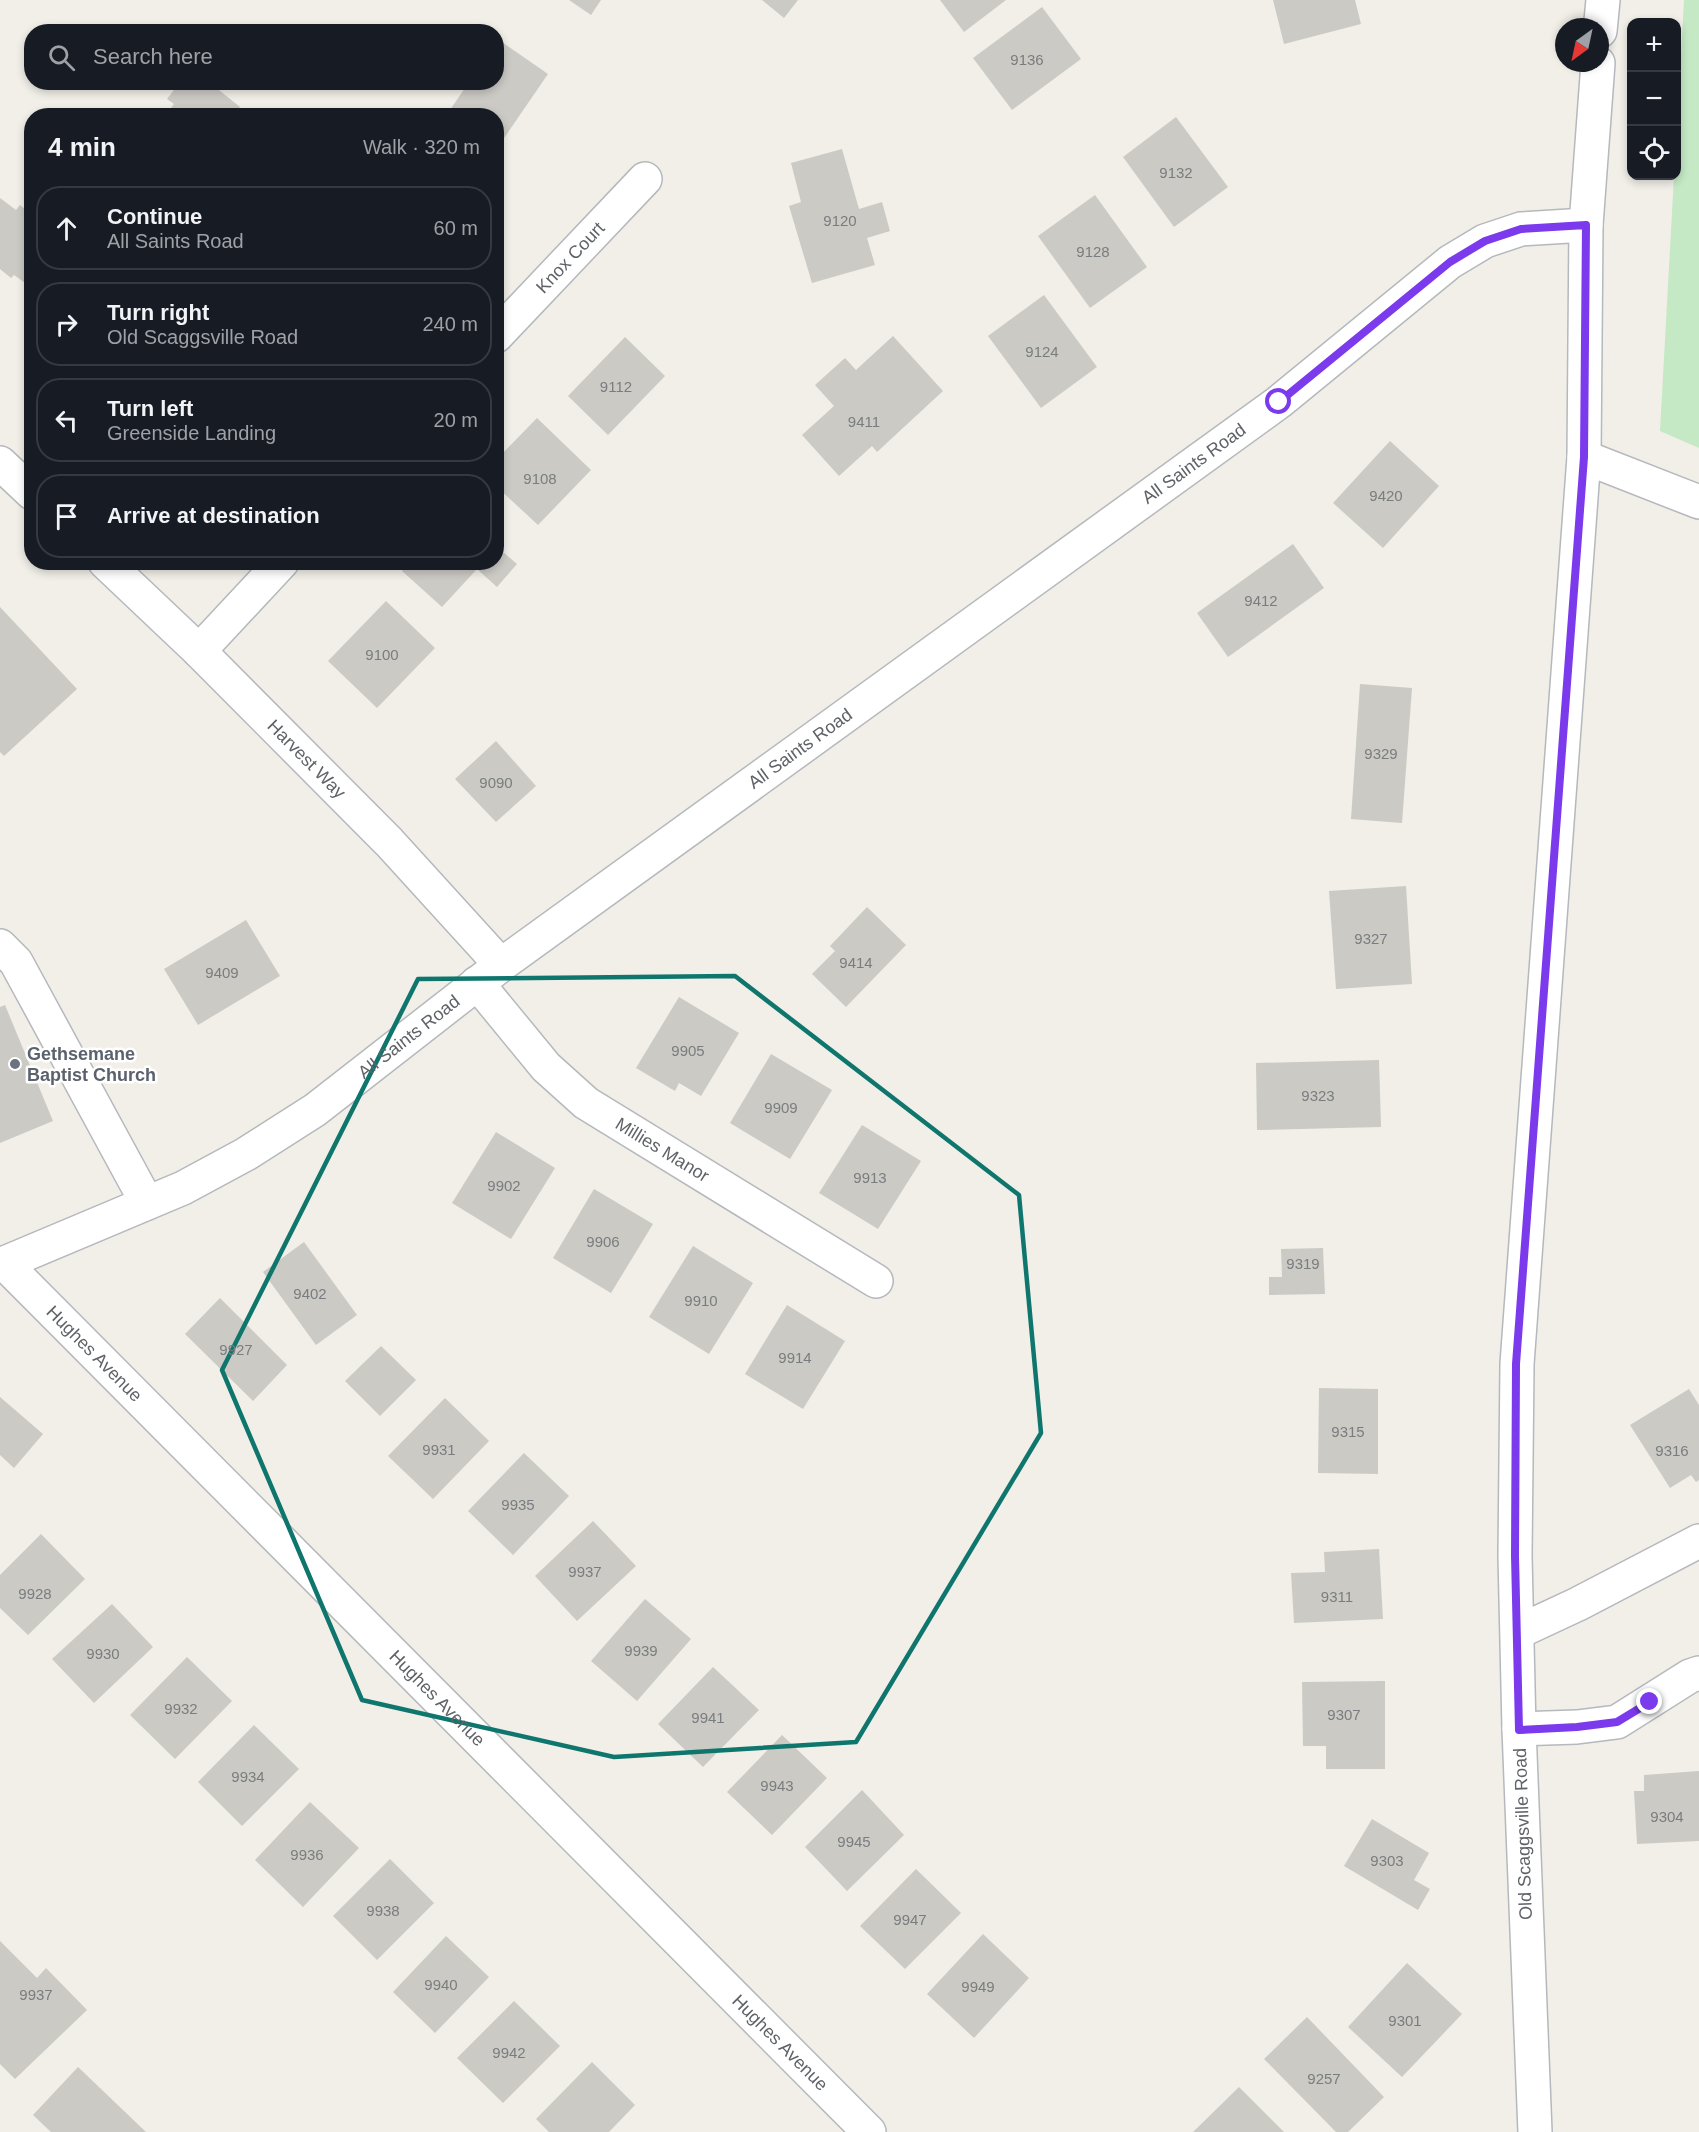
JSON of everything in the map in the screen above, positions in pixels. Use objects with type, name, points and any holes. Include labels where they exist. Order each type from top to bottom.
[{"type":"street","points":[[1602,18],[1604,0]]},
{"type":"street","name":"Old Scaggsville Road","points":[[1528,2128],[1515,1556],[1516,1364],[1584,457],[1586,225],[1597,72]]},
{"type":"street","name":"Knox Court","points":[[504,328],[645,179]]},
{"type":"street","name":"All Saints Road","points":[[2,1264],[183,1188],[246,1154],[315,1110],[489,974],[1279,402],[1450,262],[1485,241],[1521,229],[1586,225]]},
{"type":"street","points":[[1584,457],[1699,502]]},
{"type":"street","points":[[0,463],[24,486]]},
{"type":"street","name":"Harvest Way","points":[[113,570],[199,651],[389,842],[489,974]]},
{"type":"street","points":[[199,651],[275,570]]},
{"type":"street","points":[[0,946],[16,962],[147,1203]]},
{"type":"street","name":"Millies Manor","points":[[489,974],[546,1067],[586,1103],[876,1281]]},
{"type":"street","name":"Hughes Avenue","points":[[2,1264],[868,2132]]},
{"type":"street","points":[[1518,1632],[1578,1604],[1699,1541]]},
{"type":"street","points":[[1519,1730],[1617,1722],[1690,1676],[1699,1673]]},
{"type":"highlighted area","points":[[735,976],[1019,1195],[1041,1433],[856,1742],[614,1757],[362,1700],[222,1370],[418,979]]},
{"type":"green space","points":[[1684,0],[1699,0],[1699,448],[1660,431],[1674,180],[1681,180],[1681,56]]},
{"type":"building","points":[[569,0],[601,0],[591,15]]},
{"type":"building","points":[[762,0],[798,0],[784,18]]},
{"type":"building","points":[[940,0],[1006,0],[964,32]]},
{"type":"building","points":[[1273,0],[1355,0],[1361,24],[1284,44]]},
{"type":"building","points":[[1042,7],[1081,59],[1012,110],[973,58]]},
{"type":"building","points":[[504,43],[548,74],[504,138],[504,108],[451,108],[464,90],[504,90]]},
{"type":"building","points":[[174,90],[219,90],[240,107],[171,108],[174,104],[167,99]]},
{"type":"building","points":[[1176,117],[1228,187],[1174,227],[1123,157]]},
{"type":"building","points":[[842,149],[859,209],[882,202],[890,231],[867,238],[875,265],[812,283],[789,206],[801,202],[791,163]]},
{"type":"building","points":[[1095,195],[1147,267],[1090,308],[1038,236]]},
{"type":"building","points":[[0,198],[16,210],[20,205],[24,208],[24,282],[14,275],[11,278],[0,269]]},
{"type":"building","points":[[1044,295],[1097,367],[1041,408],[988,336]]},
{"type":"building","points":[[893,336],[943,391],[877,452],[872,446],[839,476],[802,435],[834,406],[815,385],[845,358],[856,370]]},
{"type":"building","points":[[625,337],[665,376],[608,435],[568,396]]},
{"type":"building","points":[[537,418],[591,470],[538,525],[504,493],[504,452]]},
{"type":"building","points":[[1390,441],[1439,486],[1383,548],[1333,503]]},
{"type":"building","points":[[1293,544],[1324,588],[1228,657],[1197,613]]},
{"type":"building","points":[[504,553],[517,564],[497,587],[478,570],[504,570]]},
{"type":"building","points":[[403,570],[476,570],[442,607]]},
{"type":"building","points":[[386,601],[435,648],[377,708],[328,661]]},
{"type":"building","points":[[0,607],[77,689],[4,756],[0,752]]},
{"type":"building","points":[[1360,684],[1412,688],[1402,823],[1351,819]]},
{"type":"building","points":[[496,741],[536,786],[496,822],[455,779]]},
{"type":"building","points":[[1406,886],[1412,984],[1336,989],[1329,891]]},
{"type":"building","points":[[867,907],[906,945],[846,1007],[812,974],[835,951],[830,946]]},
{"type":"building","points":[[246,920],[280,976],[198,1025],[164,969]]},
{"type":"building","points":[[679,997],[739,1033],[701,1096],[679,1083],[675,1091],[636,1068]]},
{"type":"building","name":"Gethsemane Baptist Church","points":[[5,1005],[53,1121],[0,1143],[0,1007]]},
{"type":"building","points":[[771,1054],[832,1090],[790,1159],[730,1123]]},
{"type":"building","points":[[1379,1060],[1381,1127],[1257,1130],[1256,1063]]},
{"type":"building","points":[[862,1125],[921,1161],[878,1229],[819,1193]]},
{"type":"building","points":[[496,1132],[555,1168],[511,1239],[452,1203]]},
{"type":"building","points":[[594,1189],[653,1224],[611,1293],[553,1258]]},
{"type":"building","points":[[304,1242],[357,1315],[316,1345],[263,1272]]},
{"type":"building","points":[[693,1246],[753,1283],[709,1354],[649,1317]]},
{"type":"building","points":[[1323,1248],[1325,1294],[1269,1295],[1269,1277],[1282,1277],[1281,1249]]},
{"type":"building","points":[[220,1298],[287,1365],[253,1401],[185,1334]]},
{"type":"building","points":[[787,1305],[845,1341],[803,1409],[745,1374]]},
{"type":"building","points":[[381,1346],[416,1380],[380,1416],[345,1381]]},
{"type":"building","points":[[1319,1388],[1378,1389],[1378,1474],[1318,1473]]},
{"type":"building","points":[[1689,1389],[1699,1405],[1699,1480],[1696,1482],[1691,1475],[1670,1488],[1630,1425]]},
{"type":"building","points":[[0,1397],[43,1434],[14,1468],[0,1455]]},
{"type":"building","points":[[445,1398],[489,1441],[433,1499],[388,1456]]},
{"type":"building","points":[[524,1453],[569,1496],[513,1555],[468,1511]]},
{"type":"building","points":[[593,1521],[636,1566],[577,1621],[535,1576]]},
{"type":"building","points":[[41,1534],[85,1579],[28,1635],[0,1608],[0,1575]]},
{"type":"building","points":[[1379,1549],[1383,1619],[1294,1623],[1291,1573],[1325,1572],[1324,1552]]},
{"type":"building","points":[[645,1599],[691,1639],[637,1701],[591,1661]]},
{"type":"building","points":[[112,1604],[153,1647],[94,1703],[52,1659]]},
{"type":"building","points":[[187,1657],[232,1701],[175,1759],[130,1715]]},
{"type":"building","points":[[713,1667],[759,1710],[703,1767],[658,1724]]},
{"type":"building","points":[[1385,1681],[1385,1769],[1326,1769],[1326,1746],[1303,1746],[1302,1682]]},
{"type":"building","points":[[254,1725],[299,1769],[242,1826],[198,1782]]},
{"type":"building","points":[[782,1735],[827,1778],[772,1835],[727,1792]]},
{"type":"building","points":[[1699,1771],[1699,1841],[1637,1844],[1634,1791],[1644,1791],[1644,1775]]},
{"type":"building","points":[[862,1790],[904,1835],[847,1891],[805,1847]]},
{"type":"building","points":[[310,1802],[359,1848],[303,1907],[255,1860]]},
{"type":"building","points":[[1372,1819],[1429,1853],[1414,1880],[1430,1889],[1418,1910],[1344,1866]]},
{"type":"building","points":[[390,1859],[434,1903],[377,1960],[333,1916]]},
{"type":"building","points":[[916,1869],[961,1913],[905,1969],[860,1926]]},
{"type":"building","points":[[983,1934],[1029,1978],[974,2038],[927,1994]]},
{"type":"building","points":[[446,1936],[489,1977],[435,2033],[393,1992]]},
{"type":"building","points":[[0,1941],[37,1978],[46,1968],[87,2010],[15,2079],[0,2064]]},
{"type":"building","points":[[1407,1963],[1462,2014],[1402,2077],[1348,2027]]},
{"type":"building","points":[[514,2001],[560,2046],[503,2103],[457,2058]]},
{"type":"building","points":[[1307,2017],[1384,2097],[1348,2132],[1336,2132],[1264,2059]]},
{"type":"building","points":[[592,2062],[635,2105],[609,2132],[549,2132],[536,2119]]},
{"type":"building","points":[[78,2067],[146,2132],[51,2132],[33,2115]]},
{"type":"building","points":[[1239,2087],[1284,2132],[1193,2132]]},
{"type":"place","name":"Gethsemane Baptist Church","points":[[15,1064]]},
{"type":"route","points":[[1279,402],[1450,262],[1485,241],[1521,229],[1586,225],[1584,457],[1516,1364],[1515,1556],[1519,1730],[1617,1722],[1650,1702]]}]
